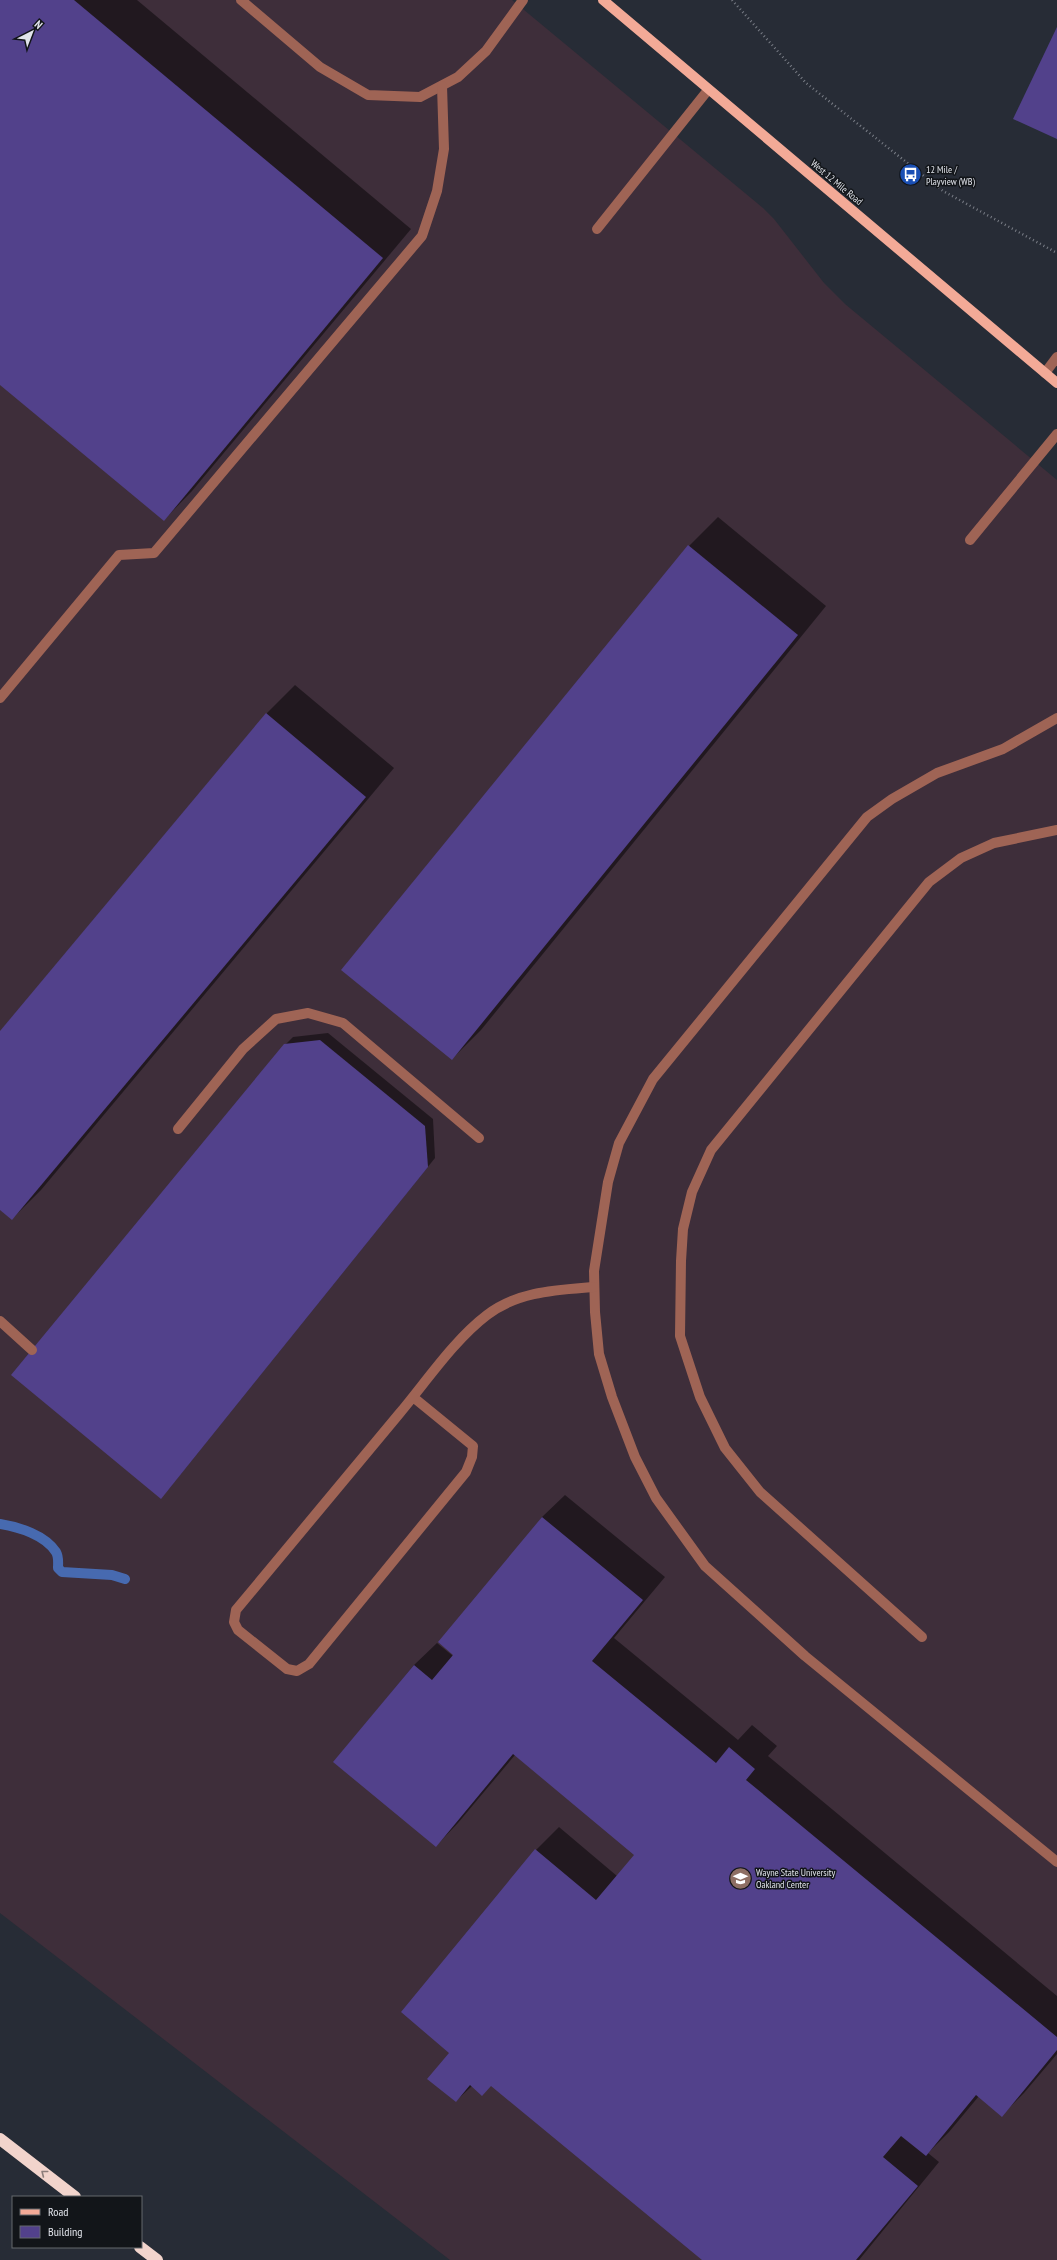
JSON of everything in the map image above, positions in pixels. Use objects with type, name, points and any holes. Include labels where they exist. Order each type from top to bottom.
[{"type":"highway","points":[[0,2140],[74,2196]]},
{"type":"highway","points":[[141,2248],[157,2260]]},
{"type":"main road","name":"West 12 Mile Road","points":[[603,0],[1057,383]]},
{"type":"street","points":[[241,0],[320,68],[368,95],[420,97],[458,77],[486,52],[523,0]]},
{"type":"street","points":[[0,698],[119,555],[154,553],[422,236],[437,191],[444,149],[442,86]]},
{"type":"street","points":[[597,229],[708,90]]},
{"type":"street","points":[[1045,373],[1057,358]]},
{"type":"street","points":[[970,540],[1057,434]]},
{"type":"street","points":[[1057,718],[1003,749],[937,773],[892,799],[867,817],[688,1033],[653,1079],[619,1143],[608,1182],[600,1223],[594,1270],[595,1312],[600,1354],[612,1398],[635,1457],[656,1498],[705,1566],[805,1656],[1057,1862]]},
{"type":"street","points":[[922,1637],[760,1492],[725,1448],[700,1397],[680,1336],[683,1229],[692,1192],[711,1150],[929,882],[961,858],[994,843],[1057,830]]},
{"type":"street","points":[[178,1129],[244,1049],[276,1019],[308,1013],[343,1023],[479,1138]]},
{"type":"street","points":[[413,1397],[473,1446],[472,1457],[466,1472],[309,1664],[297,1671],[287,1669],[238,1630],[234,1622],[236,1610],[413,1397],[464,1336],[488,1314],[516,1299],[549,1290],[594,1287]]},
{"type":"street","points":[[0,1322],[32,1350]]},
{"type":"path","points":[[732,0],[806,83],[943,191],[1057,253]]},
{"type":"shaded area","points":[[0,0],[512,0],[763,208],[774,219],[824,283],[845,304],[1057,480],[1057,2260],[450,2260],[0,1913]]},
{"type":"building","points":[[0,0],[74,0],[383,258],[164,521],[0,385]]},
{"type":"building","points":[[1057,27],[1057,139],[1013,119]]},
{"type":"building","points":[[688,545],[798,635],[452,1060],[341,970]]},
{"type":"building","points":[[266,713],[366,797],[12,1220],[0,1210],[0,1031]]},
{"type":"building","points":[[320,1040],[425,1126],[428,1167],[161,1499],[11,1375],[284,1044]]},
{"type":"building","name":"Wayne State University Oakland Center","points":[[542,1517],[643,1600],[592,1661],[716,1763],[729,1747],[755,1769],[746,1780],[1057,2037],[1057,2050],[1002,2117],[976,2095],[926,2156],[901,2136],[883,2157],[918,2186],[856,2260],[702,2260],[491,2086],[482,2096],[470,2085],[456,2102],[427,2079],[449,2053],[401,2012],[535,1849],[596,1900],[634,1855],[513,1754],[436,1847],[333,1762],[414,1665],[432,1680],[453,1655],[438,1642]]},
{"type":"waterway","points":[[0,1524],[15,1527],[31,1533],[45,1541],[56,1552],[58,1558],[58,1568],[62,1572],[112,1575],[125,1579]]},
{"type":"place","name":"12 Mile / Playview (WB)","points":[[910,175]]},
{"type":"place","name":"Wayne State University Oakland Center","points":[[740,1878]]}]
